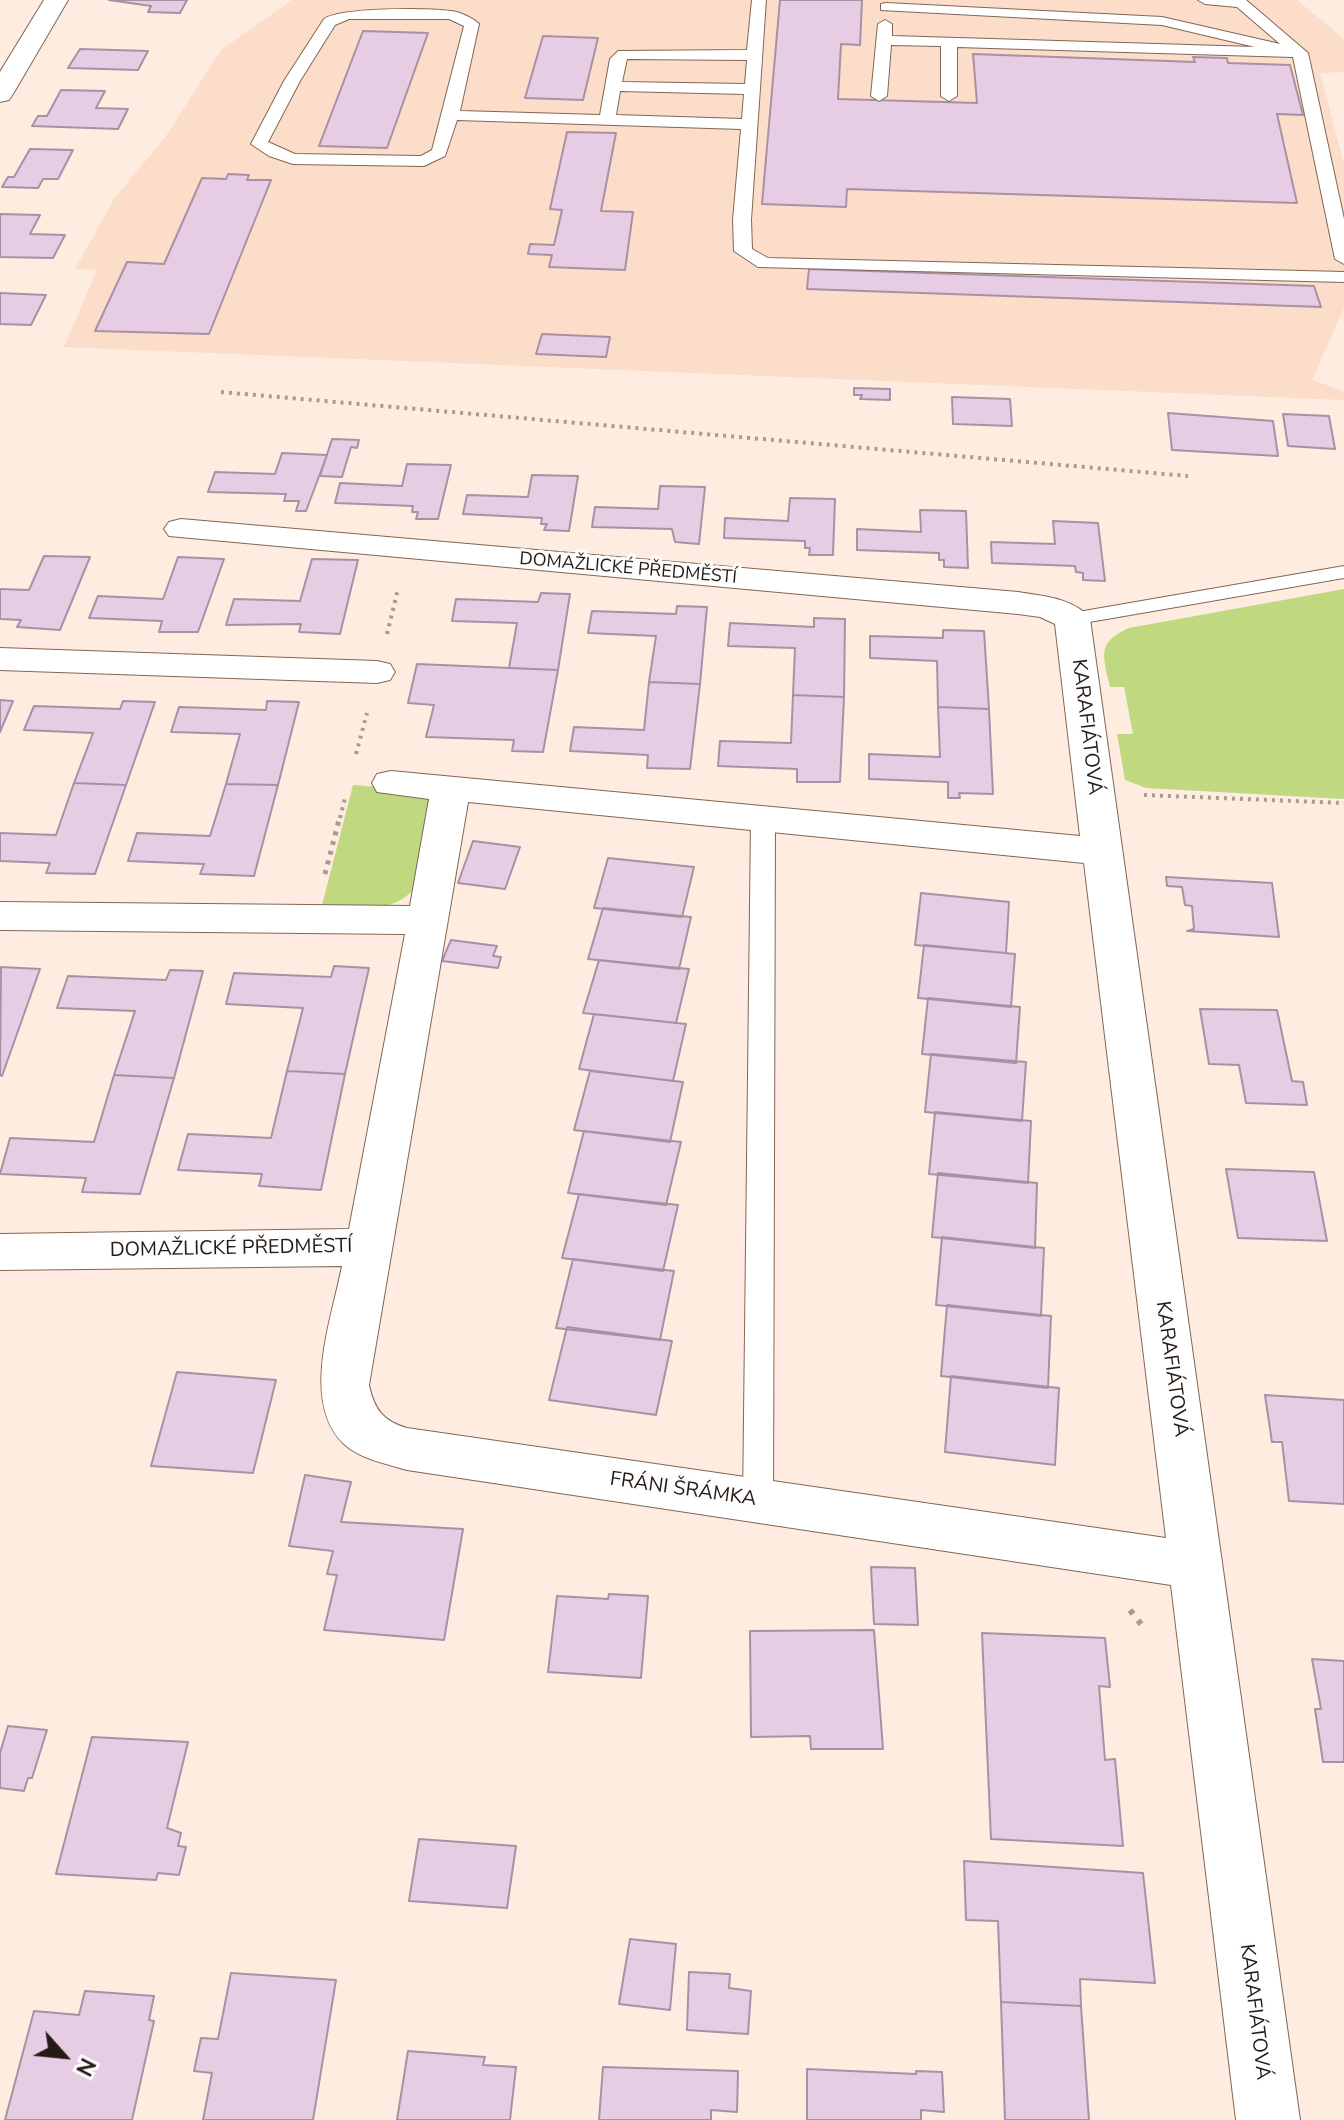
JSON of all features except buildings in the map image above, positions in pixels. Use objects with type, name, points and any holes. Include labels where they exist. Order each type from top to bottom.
[{"type":"street","points":[[0,94],[56,0]]},
{"type":"street","name":"DOMAŽLICKÉ PŘEDMĚSTÍ","points":[[181,529],[1018,603],[1049,608],[1072,619]]},
{"type":"street","name":"KARAFIÁTOVÁ","points":[[1072,619],[1268,2120]]},
{"type":"street","points":[[0,659],[377,672]]},
{"type":"street","points":[[391,783],[1102,851]]},
{"type":"street","name":"DOMAŽLICKÉ PŘEDMĚSTÍ","points":[[0,1252],[369,1247],[451,788]]},
{"type":"street","points":[[0,916],[428,920]]},
{"type":"street","name":"FRÁNI ŠRÁMKA","points":[[369,1247],[344,1385],[347,1410],[356,1424],[376,1440],[407,1449],[1197,1566]]},
{"type":"lane","points":[[336,17],[451,15],[472,24],[439,153],[424,161],[293,159],[259,144],[292,81],[329,22],[354,0]]},
{"type":"lane","points":[[759,0],[743,251],[764,263],[1344,277]]},
{"type":"lane","points":[[1162,0],[1162,21]]},
{"type":"lane","points":[[1205,0],[1241,3],[1300,53],[1344,259]]},
{"type":"lane","points":[[879,96],[886,3],[1162,21],[1300,53]]},
{"type":"lane","points":[[883,40],[1300,53]]},
{"type":"lane","points":[[949,42],[949,96]]},
{"type":"lane","points":[[607,120],[618,59],[623,54],[755,55]]},
{"type":"lane","points":[[613,86],[752,89]]},
{"type":"lane","points":[[451,115],[750,124]]},
{"type":"lane","points":[[1072,619],[1344,572]]},
{"type":"lane","points":[[758,1501],[763,820]]},
{"type":"path","points":[[221,392],[1188,476]]},
{"type":"path","points":[[353,768],[409,549]]},
{"type":"path","points":[[1095,794],[1344,803]]},
{"type":"path","points":[[314,919],[345,796]]},
{"type":"path","points":[[1127,1606],[1146,1630]]},
{"type":"shaded area","points":[[292,0],[1297,0],[1344,39],[1344,72],[1320,73],[1344,164],[1344,308],[1312,380],[1344,391],[1344,400],[64,347],[97,270],[75,269],[114,199],[166,136],[221,50]]},
{"type":"green space","points":[[1344,589],[1344,799],[1146,788],[1125,780],[1117,734],[1133,734],[1124,687],[1110,687],[1104,651],[1111,639],[1129,628]]},
{"type":"green space","points":[[353,785],[406,789],[428,796],[431,801],[414,889],[383,907],[321,909]]}]
